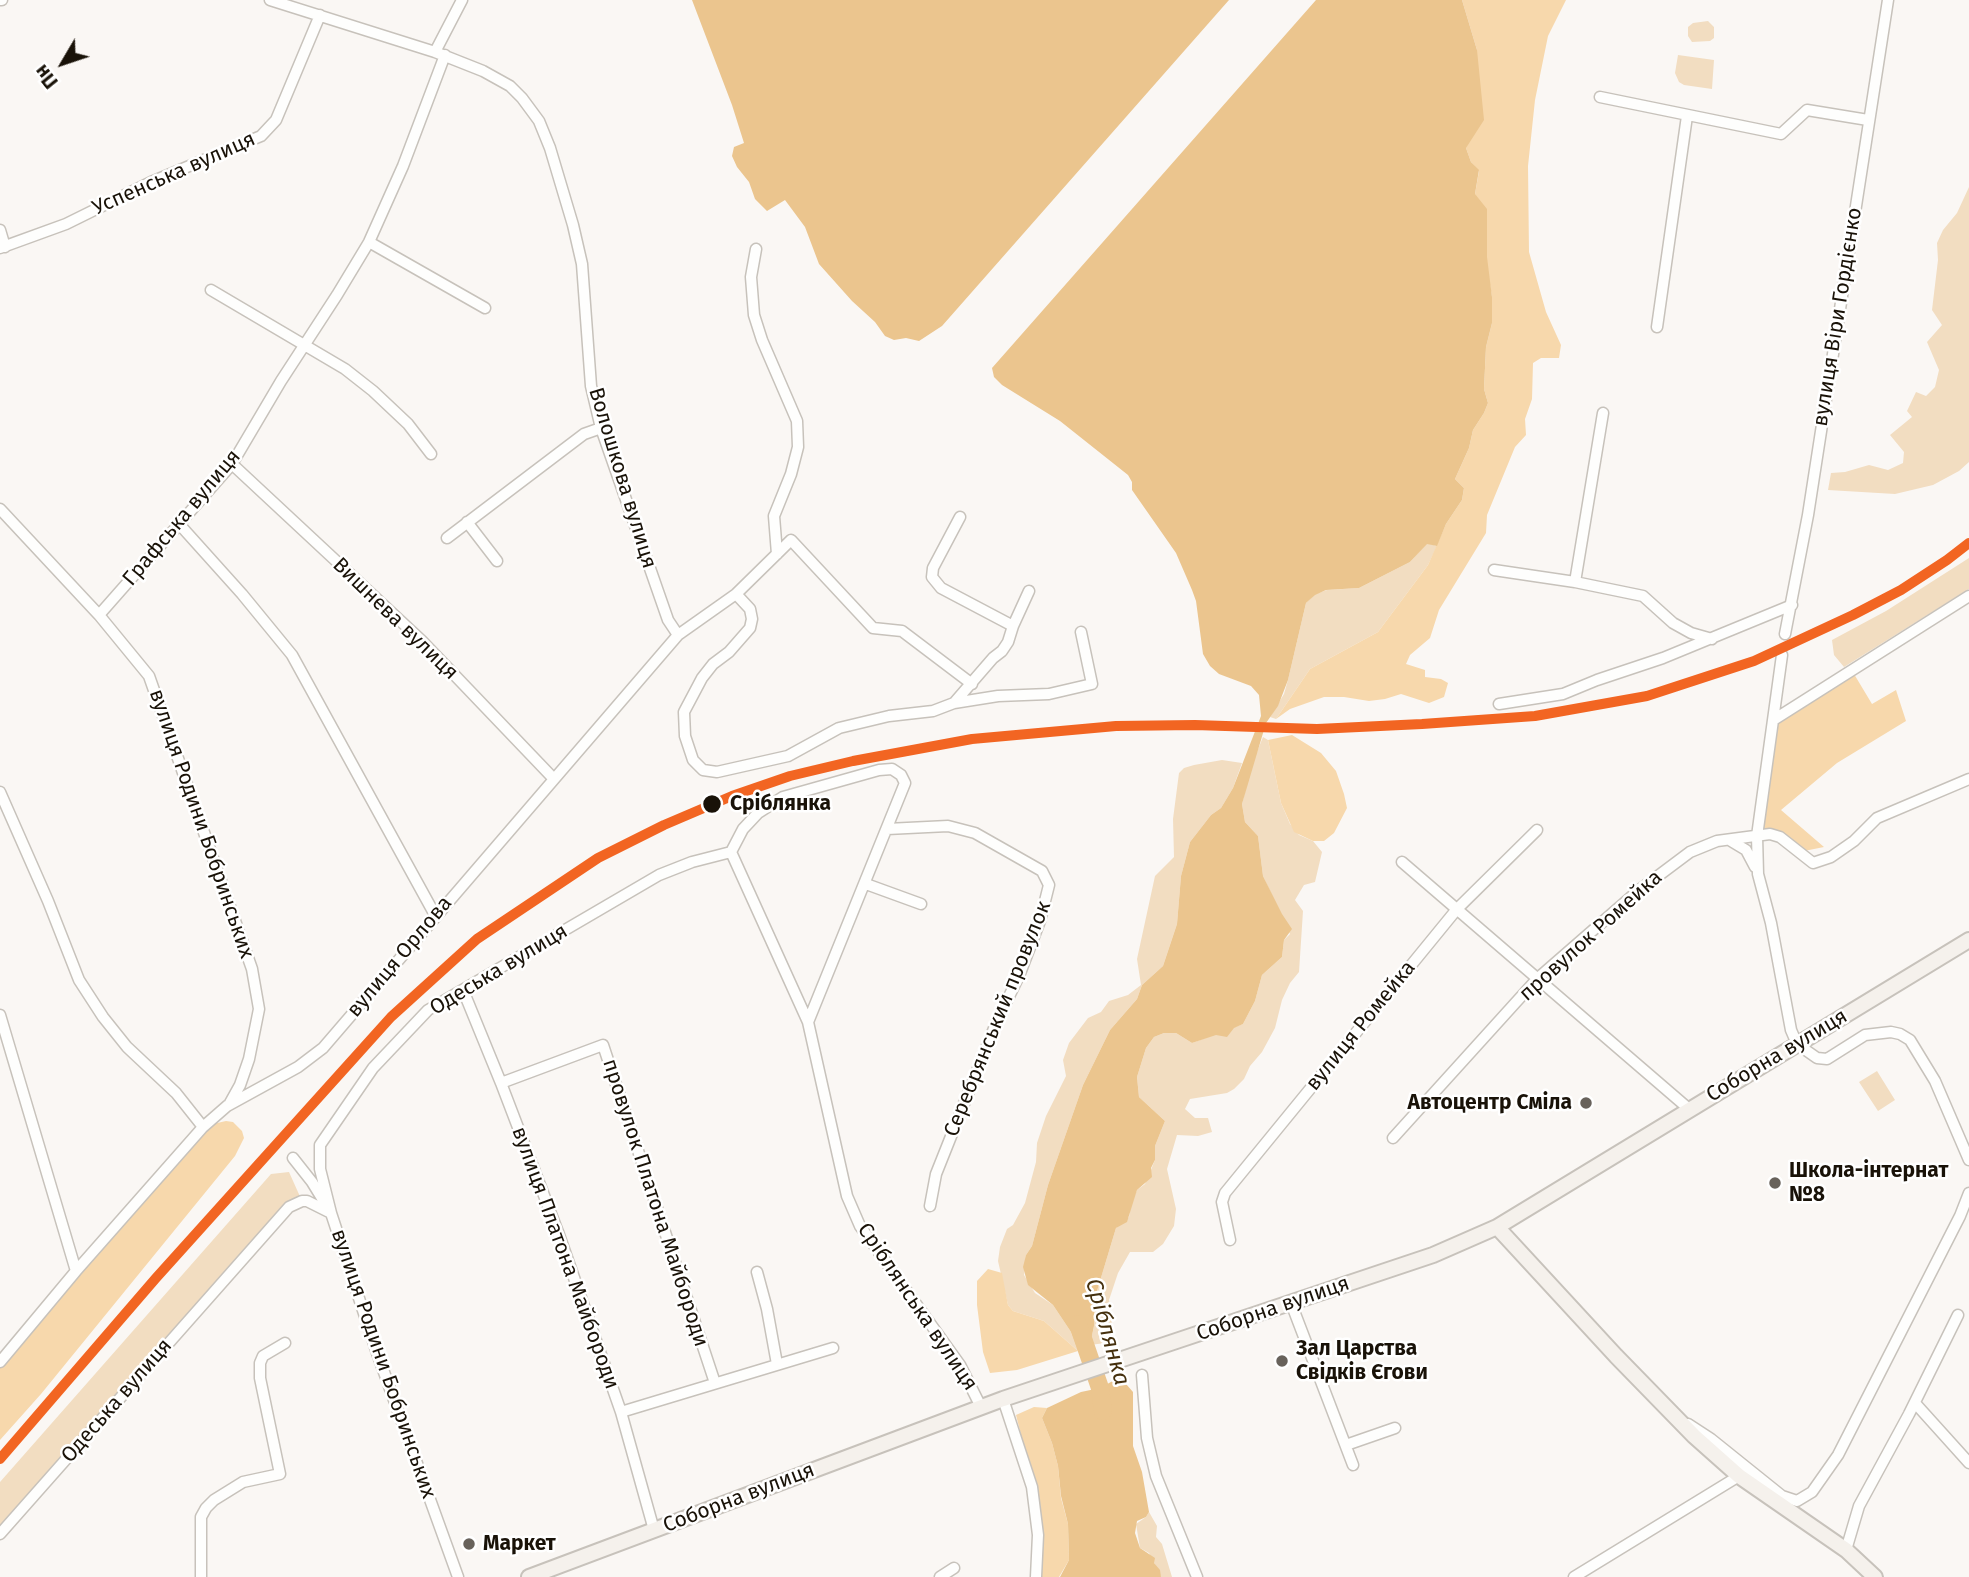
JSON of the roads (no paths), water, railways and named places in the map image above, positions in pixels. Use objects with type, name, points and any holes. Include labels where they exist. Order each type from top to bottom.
[{"type":"main road","name":"Соборна вулиця","points":[[529,1577],[1003,1399],[1433,1255],[1497,1227],[1969,940]]},
{"type":"main road","points":[[1497,1227],[1675,1416],[1739,1476],[1844,1548],[1875,1577]]},
{"type":"street","name":"Волошкова вулиця","points":[[270,0],[440,53],[484,71],[510,86],[538,121],[550,148],[582,264],[591,386],[601,428],[668,620],[678,635]]},
{"type":"street","name":"Графська вулиця","points":[[99,615],[232,464],[303,344],[338,295],[369,242],[403,166],[440,53],[462,0]]},
{"type":"street","name":"вулиця Віри Гордієнко","points":[[1785,634],[1808,515],[1888,0]]},
{"type":"street","name":"Успенська вулиця","points":[[2,247],[66,223],[151,182],[261,136],[276,120],[320,15]]},
{"type":"street","points":[[1600,97],[1782,135],[1807,110],[1868,120]]},
{"type":"street","points":[[1657,327],[1687,116]]},
{"type":"street","points":[[0,230],[2,247]]},
{"type":"street","points":[[369,242],[485,308]]},
{"type":"street","points":[[756,249],[751,277],[754,315],[797,421],[798,447],[791,474],[774,516],[777,554]]},
{"type":"street","points":[[211,290],[345,369],[408,424],[431,454]]},
{"type":"street","points":[[1575,582],[1603,413]]},
{"type":"street","points":[[447,538],[584,434],[601,428]]},
{"type":"street","name":"Вишнева вулиця","points":[[232,464],[422,641],[553,778]]},
{"type":"street","name":"вулиця Родини Бобринських","points":[[0,509],[99,615],[149,676],[252,969],[259,1009],[249,1059],[240,1085],[228,1106]]},
{"type":"street","points":[[960,517],[933,568],[932,577],[942,588],[1013,626]]},
{"type":"street","points":[[467,522],[497,561]]},
{"type":"street","points":[[180,525],[292,655],[435,915]]},
{"type":"street","name":"вулиця Орлова","points":[[0,1362],[203,1126],[228,1106],[298,1066],[323,1048],[678,635],[736,594],[791,540],[873,628],[902,631],[972,684]]},
{"type":"street","points":[[1494,570],[1575,582],[1643,596],[1673,623],[1691,633],[1712,639]]},
{"type":"street","points":[[954,703],[1008,642],[1028,592]]},
{"type":"street","points":[[736,594],[750,609],[750,628],[729,652],[713,664],[702,678],[684,712],[685,736],[693,760],[703,770],[717,772],[772,761],[795,753],[839,727],[889,716],[933,711],[954,703],[998,696],[1049,694],[1092,684],[1081,632]]},
{"type":"street","points":[[1775,719],[1969,596]]},
{"type":"street","points":[[1499,704],[1563,694],[1712,639],[1792,605]]},
{"type":"street","points":[[1758,874],[1757,836],[1782,655]]},
{"type":"street","points":[[731,852],[743,830],[758,813],[783,797],[879,770],[892,769],[901,775],[905,783],[808,1022]]},
{"type":"street","points":[[1757,836],[1770,834],[1780,837],[1813,863],[1831,857],[1854,841],[1877,818],[1969,779]]},
{"type":"street","points":[[0,792],[79,980],[127,1047],[176,1093],[203,1126]]},
{"type":"street","name":"Серебрянський провулок","points":[[887,829],[948,825],[975,833],[1042,871],[1049,885],[1040,921],[1019,976],[936,1174],[930,1206]]},
{"type":"street","name":"вулиця Ромейка","points":[[1230,1240],[1222,1202],[1225,1193],[1457,909],[1538,830]]},
{"type":"street","name":"провулок Ромейка","points":[[1393,1138],[1537,979],[1666,869],[1690,852],[1717,841],[1757,836]]},
{"type":"street","points":[[1727,840],[1746,849],[1758,874],[1771,923],[1791,1030],[1797,1044],[1817,1058],[1827,1059],[1865,1035],[1891,1032],[1909,1040],[1936,1081],[1969,1160]]},
{"type":"street","name":"Одеська вулиця","points":[[331,1213],[320,1169],[320,1145],[373,1069],[428,1010],[659,875],[692,862],[731,852]]},
{"type":"street","name":"Сріблянська вулиця","points":[[731,852],[808,1022],[847,1196],[860,1226],[960,1365],[981,1407]]},
{"type":"street","points":[[1402,862],[1689,1109]]},
{"type":"street","points":[[866,884],[921,904]]},
{"type":"street","name":"вулиця Платона Майбороди","points":[[463,990],[558,1232],[575,1287],[621,1412],[654,1530]]},
{"type":"street","points":[[0,1015],[76,1271]]},
{"type":"street","name":"провулок Платона Майбороди","points":[[501,1083],[603,1045],[715,1383]]},
{"type":"street","name":"вулиця Родини Бобринських","points":[[293,1158],[331,1213],[376,1350],[458,1577]]},
{"type":"street","points":[[1675,1416],[1711,1438],[1782,1496],[1797,1501],[1812,1492],[1838,1454],[1960,1216],[1969,1193]]},
{"type":"street","name":"Одеська вулиця","points":[[0,1534],[289,1207],[307,1201],[331,1213]]},
{"type":"street","points":[[757,1272],[777,1364]]},
{"type":"street","points":[[1291,1303],[1353,1465]]},
{"type":"street","points":[[1844,1548],[1859,1506],[1915,1403],[1958,1315]]},
{"type":"street","points":[[201,1577],[201,1517],[206,1508],[243,1482],[280,1474],[260,1378],[260,1363],[263,1356],[285,1343]]},
{"type":"street","points":[[621,1412],[833,1348]]},
{"type":"street","points":[[1142,1375],[1147,1438],[1156,1476],[1197,1577]]},
{"type":"street","points":[[1003,1399],[1032,1487],[1038,1535],[1036,1577]]},
{"type":"street","points":[[1915,1403],[1969,1462]]},
{"type":"street","points":[[1346,1445],[1395,1428]]},
{"type":"street","points":[[1574,1577],[1739,1476]]},
{"type":"street","points":[[940,1577],[954,1568]]},
{"type":"waterway","name":"Сріблянка","points":[[1078,1324],[1100,1388],[1103,1411]]},
{"type":"place","name":"Сріблянка","points":[[712,804]]},
{"type":"place","name":"Автоцентр Сміла","points":[[1586,1103]]},
{"type":"place","name":"Школа-інтернат №8","points":[[1775,1183]]},
{"type":"place","name":"Зал Царства Свідків Єгови","points":[[1282,1361]]},
{"type":"place","name":"Маркет","points":[[469,1544]]}]
